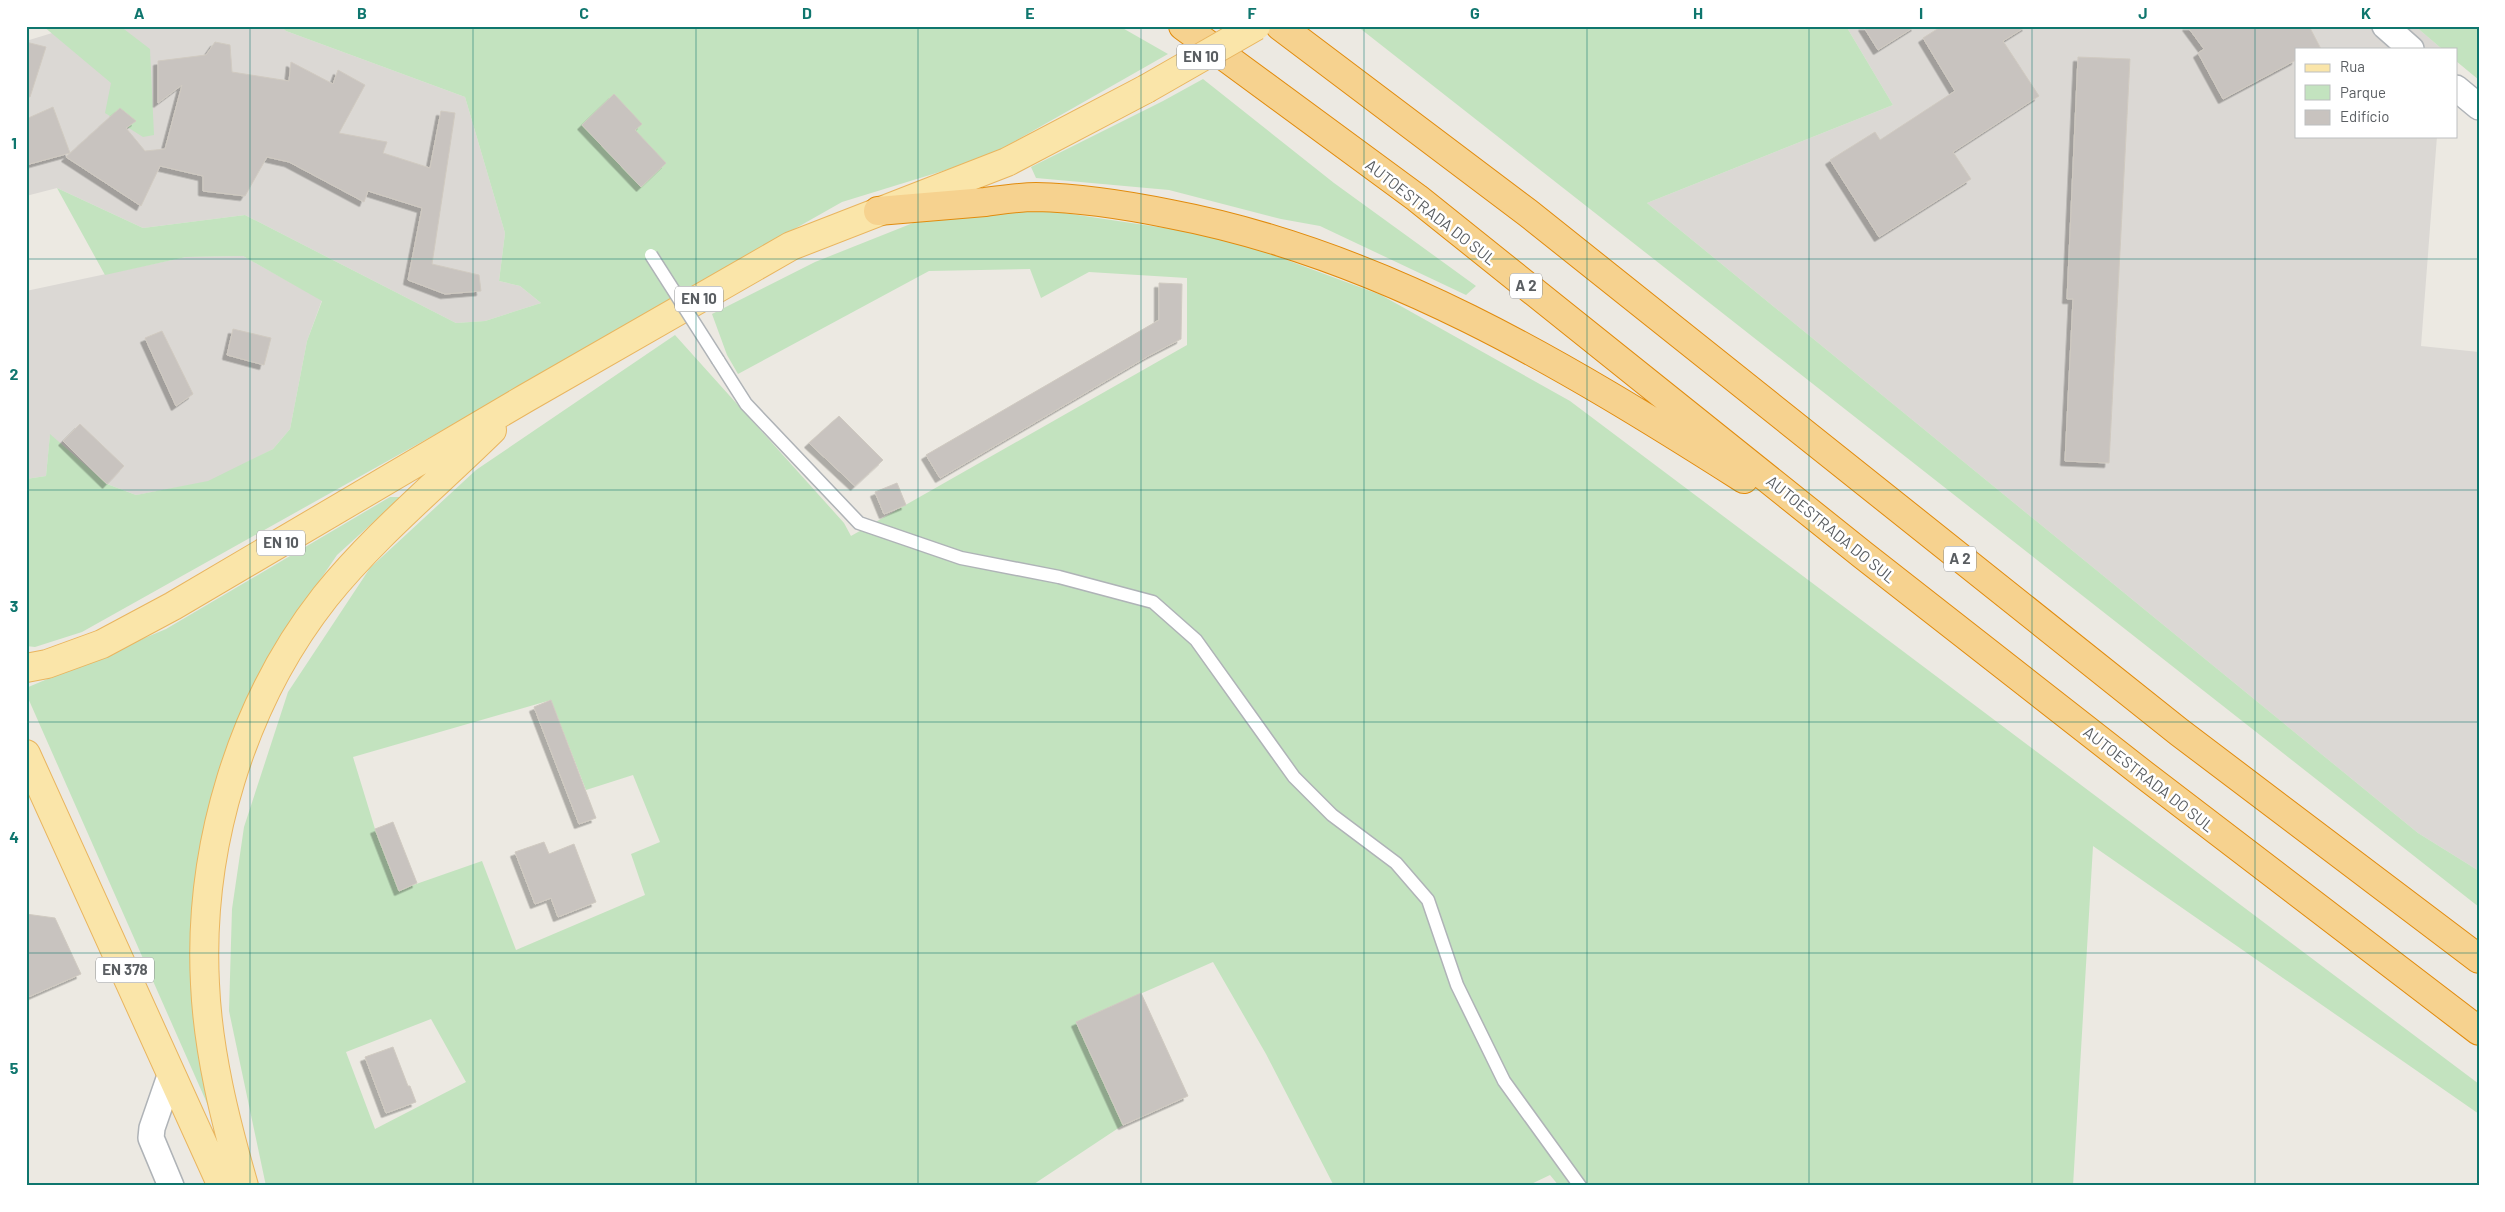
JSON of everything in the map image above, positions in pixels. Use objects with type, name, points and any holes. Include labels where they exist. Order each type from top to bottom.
[{"type":"highway","name":"AUTOESTRADA DO SUL","points":[[1183,26],[1417,198],[1863,555],[2182,804],[2479,1031]]},
{"type":"highway","name":"A 2","points":[[1280,26],[1528,213],[2179,732],[2479,959]]},
{"type":"highway","points":[[878,212],[1034,197],[1090,200],[1214,223],[1288,244],[1416,292],[1527,348],[1630,406],[1863,555]]},
{"type":"main road","name":"EN 10","points":[[26,668],[77,654],[102,644],[150,618],[526,398],[791,246],[1007,162],[1146,88],[1256,26]]},
{"type":"main road","points":[[244,1186],[213,1062],[204,985],[204,948],[212,859],[234,769],[251,724],[274,678],[297,636],[324,599],[355,561],[390,526],[526,398]]},
{"type":"main road","name":"EN 378","points":[[26,754],[36,796],[171,1073],[222,1186]]},
{"type":"street","points":[[2385,26],[2410,48]]},
{"type":"street","points":[[2458,90],[2479,107]]},
{"type":"street","points":[[171,1073],[152,1128],[151,1138],[171,1186]]},
{"type":"lane","points":[[651,255],[746,404],[859,523],[961,558],[1060,576],[1153,602],[1196,640],[1294,777],[1332,815],[1396,863],[1428,900],[1456,985],[1504,1081],[1580,1186]]},
{"type":"shaded area","points":[[75,26],[280,26],[286,31],[465,97],[505,233],[499,281],[520,286],[541,303],[485,321],[456,323],[245,215],[143,228],[57,188],[26,196],[26,41]]},
{"type":"shaded area","points":[[1846,26],[2415,26],[2441,48],[2295,48],[2295,138],[2437,138],[2421,346],[2479,352],[2479,871],[2418,833],[1647,203],[1893,105]]},
{"type":"shaded area","points":[[243,256],[322,300],[307,341],[290,429],[273,449],[208,482],[136,495],[107,484],[50,435],[46,476],[26,479],[26,291],[186,257]]},
{"type":"green space","points":[[43,26],[120,26],[150,49],[154,135],[143,137],[105,113],[111,83]]},
{"type":"green space","points":[[280,26],[1119,26],[1168,54],[985,158],[842,202],[618,329],[593,346],[82,632],[35,647],[26,646],[26,571],[29,569],[26,558],[26,479],[46,476],[50,434],[107,484],[136,495],[208,481],[273,449],[290,429],[307,341],[322,301],[243,256],[186,257],[105,275],[57,188],[143,228],[245,215],[456,323],[485,321],[541,303],[520,286],[499,281],[505,233],[465,97],[286,31]]},
{"type":"green space","points":[[1357,26],[1846,26],[1893,105],[1647,203],[2418,833],[2479,871],[2479,907]]},
{"type":"green space","points":[[2415,26],[2475,26],[2479,30],[2479,80],[2458,63],[2458,48],[2441,48]]},
{"type":"green space","points":[[1203,79],[1334,183],[1476,286],[1466,295],[1320,226],[1281,219],[1169,190],[1036,178],[1031,167]]},
{"type":"green space","points":[[1013,210],[1051,211],[1225,237],[1381,295],[1570,401],[2479,1084],[2479,1114],[2093,846],[2073,1186],[1559,1186],[1550,1175],[1527,1186],[1334,1186],[1266,1054],[1213,962],[1076,1022],[1123,1125],[1031,1186],[266,1186],[229,1011],[232,909],[244,827],[288,692],[370,568],[476,470],[675,335],[844,523],[851,536],[1187,345],[1187,278],[1089,272],[1041,298],[1030,269],[929,271],[738,374],[727,355],[712,314],[815,262],[913,223]],"holes":[[[551,700],[586,790],[633,775],[660,842],[631,854],[645,895],[516,950],[482,861],[399,890],[375,829],[353,757]],[[431,1019],[466,1082],[375,1129],[346,1052]]]},
{"type":"green space","points":[[390,497],[401,497],[337,555],[301,608],[226,760],[210,1110],[28,698],[26,688],[166,629]]},
{"type":"building","points":[[1863,26],[1916,26],[1878,50]]},
{"type":"building","points":[[1942,26],[2027,26],[2003,41],[2039,96],[1953,152],[1971,179],[1879,237],[1830,160],[1875,132],[1880,140],[1955,91],[1923,38]]},
{"type":"building","points":[[2187,26],[2309,26],[2320,48],[2295,48],[2295,61],[2223,99],[2198,53],[2204,49]]},
{"type":"building","points":[[26,42],[46,47],[30,97],[26,97]]},
{"type":"building","points":[[215,42],[230,45],[232,72],[289,81],[291,62],[333,84],[338,70],[365,85],[339,133],[387,142],[383,153],[430,168],[441,111],[455,113],[432,264],[479,275],[481,291],[445,294],[408,280],[422,208],[368,191],[364,202],[289,162],[267,157],[245,196],[203,191],[203,176],[160,166],[141,206],[66,157],[120,108],[136,121],[126,128],[145,151],[165,149],[182,85],[158,103],[158,61],[206,55]]},
{"type":"building","points":[[2078,57],[2130,59],[2109,463],[2065,461],[2073,299],[2067,299]]},
{"type":"building","points":[[614,94],[642,124],[635,130],[666,163],[641,187],[582,125]]},
{"type":"building","points":[[53,107],[70,153],[26,165],[26,119]]},
{"type":"building","points":[[1159,283],[1182,284],[1181,339],[1150,355],[940,478],[926,455],[1159,320]]},
{"type":"building","points":[[233,329],[271,338],[264,365],[227,355]]},
{"type":"building","points":[[162,331],[193,394],[176,406],[145,338]]},
{"type":"building","points":[[839,416],[883,460],[855,486],[809,443]]},
{"type":"building","points":[[80,424],[124,466],[107,484],[63,441]]},
{"type":"building","points":[[897,483],[906,505],[884,514],[875,492]]},
{"type":"building","points":[[551,700],[596,818],[579,824],[534,707]]},
{"type":"building","points":[[393,822],[417,883],[399,891],[375,829]]},
{"type":"building","points":[[544,842],[549,854],[574,844],[596,902],[558,917],[551,898],[535,904],[515,852]]},
{"type":"building","points":[[26,914],[55,918],[81,974],[26,998]]},
{"type":"building","points":[[1141,993],[1188,1096],[1123,1125],[1076,1022]]},
{"type":"building","points":[[393,1047],[416,1102],[386,1113],[365,1057]]}]
